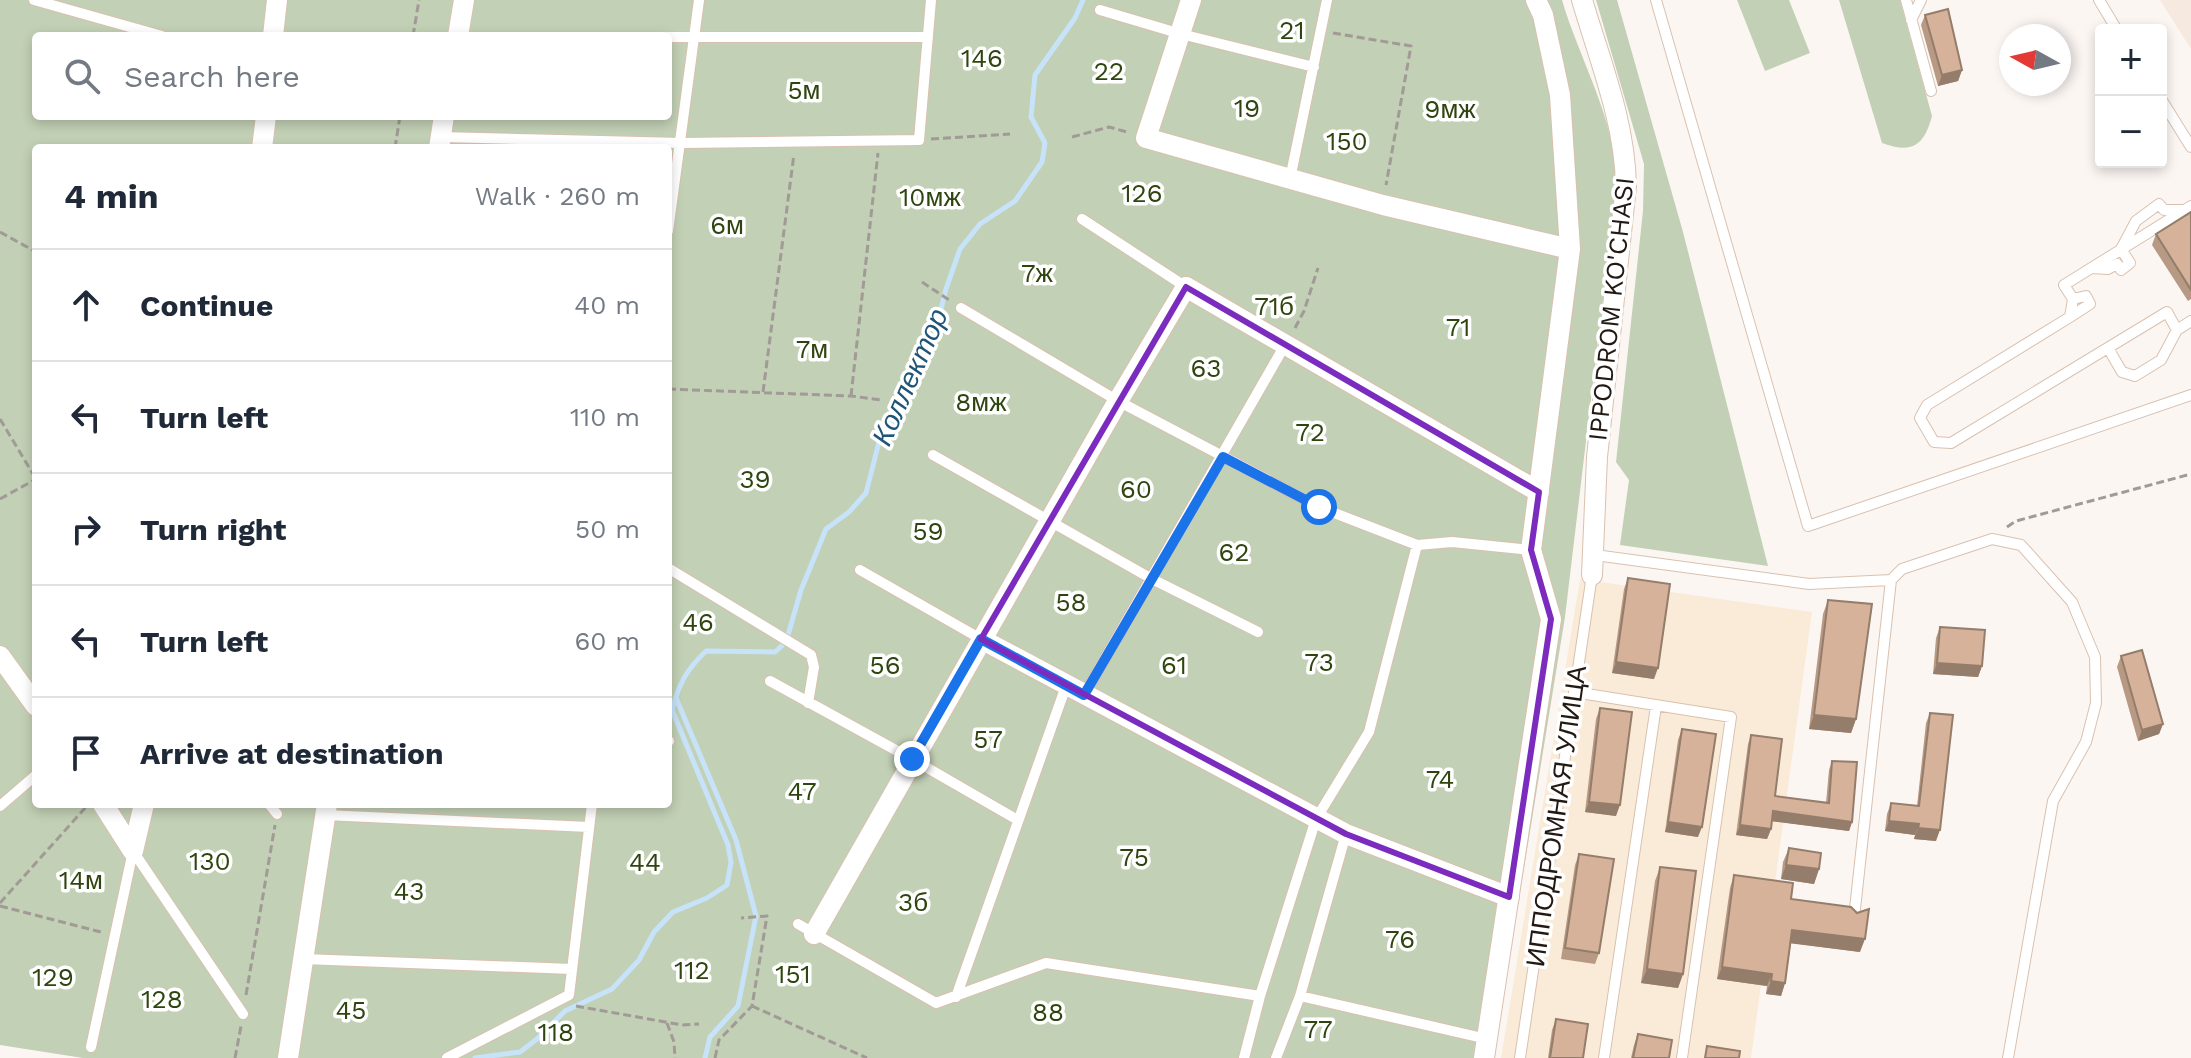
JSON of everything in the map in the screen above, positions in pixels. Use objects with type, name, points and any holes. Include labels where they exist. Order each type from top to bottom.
[{"type":"street","points":[[273,32],[277,0]]},
{"type":"street","points":[[459,32],[464,0]]},
{"type":"street","points":[[1191,0],[1146,138],[1383,205],[1570,249]]},
{"type":"street","points":[[1485,1048],[1551,619],[1531,550],[1570,249],[1560,95],[1543,15],[1536,0]]},
{"type":"street","name":"IPPODROM KO'CHASI","points":[[1582,0],[1619,124],[1626,176],[1597,457],[1593,565]]},
{"type":"street","points":[[262,144],[266,120]]},
{"type":"street","points":[[440,142],[443,120]]},
{"type":"street","points":[[806,929],[912,759],[1186,287],[1539,492]]},
{"type":"street","points":[[981,639],[1346,834],[1509,897]]},
{"type":"street","points":[[0,656],[32,700]]},
{"type":"street","points":[[106,808],[133,851]]},
{"type":"street","points":[[133,851],[143,808]]},
{"type":"street","points":[[288,1058],[326,810]]},
{"type":"lane","points":[[34,0],[148,32]]},
{"type":"lane","points":[[672,204],[699,0]]},
{"type":"lane","points":[[440,142],[796,143],[919,140],[931,0]]},
{"type":"lane","points":[[1290,179],[1327,0]]},
{"type":"lane","points":[[1656,0],[1808,526],[2191,395]]},
{"type":"lane","points":[[1906,0],[1931,91]]},
{"type":"lane","points":[[1911,20],[1921,0]]},
{"type":"lane","points":[[2099,0],[2113,24]]},
{"type":"lane","points":[[1100,10],[1314,67]]},
{"type":"lane","points":[[672,37],[928,37]]},
{"type":"lane","points":[[2167,109],[2191,147]]},
{"type":"lane","points":[[2121,249],[2136,221],[2159,204],[2164,210],[2188,208]]},
{"type":"lane","points":[[2070,317],[2073,299],[2064,285],[2188,208]]},
{"type":"lane","points":[[1082,219],[1186,287]]},
{"type":"lane","points":[[2091,268],[2108,269],[2117,264],[2121,270],[2130,263],[2121,249]]},
{"type":"lane","points":[[2073,299],[2086,296],[2090,304],[1927,405],[1920,418],[1934,442],[1951,443],[2167,312],[2177,330]]},
{"type":"lane","points":[[961,308],[1118,401],[1319,507],[1417,545],[1452,542],[1531,550]]},
{"type":"lane","points":[[2108,348],[2122,372],[2135,376],[2161,360],[2177,330],[2191,321]]},
{"type":"lane","points":[[1084,695],[1285,345]]},
{"type":"lane","points":[[933,455],[1152,579],[1258,632]]},
{"type":"lane","points":[[1854,918],[1891,580],[1902,569],[1992,539],[2021,545],[2072,602],[2095,657],[2096,703],[2086,742],[2053,801],[2008,1058]]},
{"type":"lane","points":[[1244,1058],[1260,996],[1316,819],[1369,732],[1417,545]]},
{"type":"lane","points":[[1593,565],[1809,584],[1891,580]]},
{"type":"lane","name":"ИППОДРОМНАЯ УЛИЦА","points":[[1520,1058],[1593,565]]},
{"type":"lane","points":[[672,570],[811,655],[814,667],[808,703]]},
{"type":"lane","points":[[860,570],[981,639]]},
{"type":"lane","points":[[770,681],[1016,819]]},
{"type":"lane","points":[[956,997],[1016,819],[1066,686]]},
{"type":"lane","points":[[1574,692],[1731,717],[1682,1058]]},
{"type":"lane","points":[[1604,1058],[1656,706]]},
{"type":"lane","points":[[0,806],[32,778]]},
{"type":"lane","points":[[272,808],[277,814]]},
{"type":"lane","points":[[447,1058],[569,995],[591,808]]},
{"type":"lane","points":[[326,810],[589,827]]},
{"type":"lane","points":[[1276,1058],[1300,996],[1346,834]]},
{"type":"lane","points":[[91,1047],[133,851]]},
{"type":"lane","points":[[133,851],[243,1014]]},
{"type":"lane","points":[[806,929],[936,1003],[1046,963],[1260,996]]},
{"type":"lane","points":[[303,959],[572,969]]},
{"type":"lane","points":[[1300,996],[1485,1048]]},
{"type":"path","points":[[414,32],[419,0]]},
{"type":"path","points":[[1322,31],[1411,46],[1383,205]]},
{"type":"path","points":[[396,144],[399,120]]},
{"type":"path","points":[[1072,137],[1109,127]]},
{"type":"path","points":[[919,140],[1010,134]]},
{"type":"path","points":[[851,396],[880,141]]},
{"type":"path","points":[[763,392],[796,143]]},
{"type":"path","points":[[0,232],[32,250]]},
{"type":"path","points":[[1285,345],[1304,311],[1318,268]]},
{"type":"path","points":[[922,282],[943,296]]},
{"type":"path","points":[[672,389],[882,400]]},
{"type":"path","points":[[0,419],[32,472]]},
{"type":"path","points":[[1992,539],[2016,521],[2191,474]]},
{"type":"path","points":[[0,499],[32,481]]},
{"type":"path","points":[[85,808],[0,904],[115,935]]},
{"type":"path","points":[[235,1058],[277,814]]},
{"type":"path","points":[[715,1058],[719,1040],[752,1006],[767,916],[741,918]]},
{"type":"path","points":[[576,1006],[667,1023],[699,1024]]},
{"type":"path","points":[[752,1006],[867,1058]]},
{"type":"path","points":[[667,1023],[674,1042],[675,1058]]},
{"type":"highlighted area","points":[[1186,287],[1539,492],[1531,550],[1551,619],[1509,897],[1346,834],[981,639]]},
{"type":"shaded area","points":[[2160,0],[2191,0],[2191,49]]},
{"type":"shaded area","points":[[1580,579],[1812,612],[1751,1058],[1501,1058]]},
{"type":"green space","points":[[0,0],[1562,0],[1605,117],[1615,165],[1616,190],[1565,617],[1493,1058],[83,1058],[0,1045]]},
{"type":"green space","points":[[1596,0],[1617,0],[1683,232],[1768,566],[1620,545],[1629,480],[1616,462],[1643,211],[1644,164]]},
{"type":"green space","points":[[1737,0],[1789,0],[1810,53],[1765,71]]},
{"type":"green space","points":[[1839,0],[1900,0],[1932,116],[1921,141],[1915,145],[1901,148],[1882,143]]},
{"type":"building","points":[[1948,9],[1962,70],[1942,75],[1925,15]]},
{"type":"building","points":[[2191,212],[2191,290],[2156,234]]},
{"type":"building","points":[[1628,578],[1670,584],[1658,668],[1616,662]]},
{"type":"building","points":[[1828,600],[1872,604],[1856,719],[1814,715]]},
{"type":"building","points":[[1940,627],[1985,630],[1982,666],[1937,663]]},
{"type":"building","points":[[2142,650],[2163,724],[2142,730],[2121,656]]},
{"type":"building","points":[[1600,708],[1632,712],[1620,805],[1589,802]]},
{"type":"building","points":[[1930,713],[1953,715],[1940,830],[1889,821],[1891,803],[1919,806]]},
{"type":"building","points":[[1682,729],[1716,734],[1702,827],[1668,822]]},
{"type":"building","points":[[1751,735],[1782,739],[1775,796],[1829,803],[1832,761],[1857,762],[1852,822],[1773,811],[1771,829],[1740,825]]},
{"type":"building","points":[[1789,848],[1821,853],[1819,869],[1786,865]]},
{"type":"building","points":[[1579,854],[1614,859],[1599,953],[1565,948]]},
{"type":"building","points":[[1660,867],[1696,871],[1683,974],[1647,969]]},
{"type":"building","points":[[1734,875],[1793,883],[1791,899],[1851,907],[1857,913],[1869,909],[1865,939],[1792,930],[1785,983],[1771,981],[1772,974],[1722,967]]},
{"type":"building","points":[[1556,1019],[1588,1024],[1583,1058],[1550,1058]]},
{"type":"building","points":[[1638,1034],[1672,1040],[1669,1058],[1633,1058]]},
{"type":"building","points":[[1707,1046],[1740,1051],[1739,1058],[1705,1058]]},
{"type":"waterway","name":"Коллектор","points":[[475,1058],[520,1052],[565,1011],[612,989],[639,960],[654,932],[673,912],[707,898],[727,885],[731,862],[728,845],[672,710],[677,692],[688,671],[706,651],[775,652],[786,642],[801,590],[826,529],[849,512],[866,493],[880,438],[904,402],[935,333],[960,249],[980,224],[1015,201],[1042,162],[1045,143],[1031,117],[1035,75],[1075,18],[1083,0]]},
{"type":"waterway","points":[[676,698],[736,840],[756,916],[738,1006],[710,1037],[705,1058]]},
{"type":"route","points":[[912,759],[981,639],[1084,695],[1223,457],[1319,507]]},
{"type":"park label","name":"21","points":[[1292,30]]},
{"type":"park label","name":"146","points":[[982,58]]},
{"type":"park label","name":"22","points":[[1109,71]]},
{"type":"park label","name":"5м","points":[[804,90]]},
{"type":"park label","name":"19","points":[[1247,108]]},
{"type":"park label","name":"9мж","points":[[1450,109]]},
{"type":"park label","name":"150","points":[[1347,141]]},
{"type":"park label","name":"126","points":[[1142,193]]},
{"type":"park label","name":"10мж","points":[[930,197]]},
{"type":"park label","name":"6м","points":[[727,225]]},
{"type":"park label","name":"7ж","points":[[1037,273]]},
{"type":"park label","name":"71б","points":[[1274,306]]},
{"type":"park label","name":"71","points":[[1458,327]]},
{"type":"park label","name":"7м","points":[[812,349]]},
{"type":"park label","name":"63","points":[[1206,368]]},
{"type":"park label","name":"8мж","points":[[981,402]]},
{"type":"park label","name":"72","points":[[1310,432]]},
{"type":"park label","name":"39","points":[[755,479]]},
{"type":"park label","name":"60","points":[[1136,489]]},
{"type":"park label","name":"59","points":[[928,531]]},
{"type":"park label","name":"62","points":[[1234,552]]},
{"type":"park label","name":"58","points":[[1071,602]]},
{"type":"park label","name":"46","points":[[698,622]]},
{"type":"park label","name":"73","points":[[1319,662]]},
{"type":"park label","name":"56","points":[[885,665]]},
{"type":"park label","name":"61","points":[[1174,665]]},
{"type":"park label","name":"57","points":[[988,739]]},
{"type":"park label","name":"74","points":[[1440,779]]},
{"type":"park label","name":"47","points":[[802,791]]},
{"type":"park label","name":"75","points":[[1134,857]]},
{"type":"park label","name":"130","points":[[210,861]]},
{"type":"park label","name":"44","points":[[645,862]]},
{"type":"park label","name":"14м","points":[[81,880]]},
{"type":"park label","name":"43","points":[[409,891]]},
{"type":"park label","name":"3б","points":[[913,902]]},
{"type":"park label","name":"76","points":[[1400,939]]},
{"type":"park label","name":"112","points":[[692,970]]},
{"type":"park label","name":"151","points":[[793,974]]},
{"type":"park label","name":"129","points":[[53,977]]},
{"type":"park label","name":"128","points":[[162,999]]},
{"type":"park label","name":"45","points":[[351,1010]]},
{"type":"park label","name":"88","points":[[1048,1012]]},
{"type":"park label","name":"77","points":[[1318,1029]]},
{"type":"park label","name":"118","points":[[556,1032]]}]
